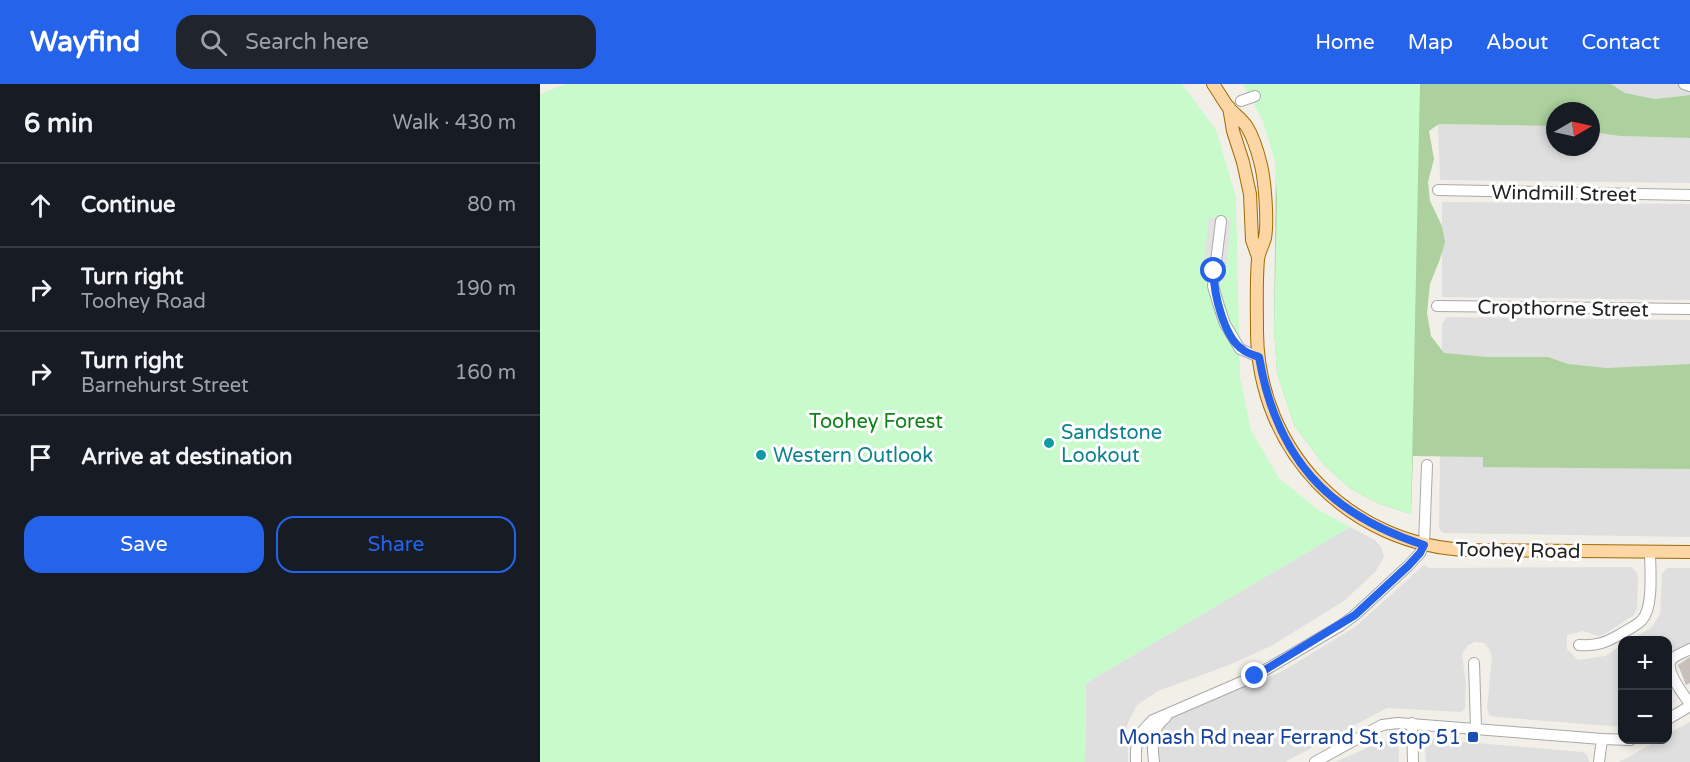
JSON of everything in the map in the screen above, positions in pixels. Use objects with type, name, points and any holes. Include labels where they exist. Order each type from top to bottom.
[{"type":"main road","name":"Toohey Road","points":[[1213,84],[1228,107],[1233,131],[1244,162],[1250,194],[1252,240],[1258,257],[1257,333],[1263,381],[1279,430],[1294,456],[1320,485],[1348,510],[1386,531],[1424,545],[1469,550],[1690,552]]},
{"type":"street","points":[[1684,84],[1690,86]]},
{"type":"street","points":[[1241,101],[1256,96]]},
{"type":"street","name":"Windmill Street","points":[[1438,190],[1690,195]]},
{"type":"street","points":[[1221,220],[1213,286],[1225,324],[1240,349],[1259,357]]},
{"type":"street","name":"Cropthorne Street","points":[[1437,306],[1690,309]]},
{"type":"street","points":[[1136,762],[1136,741],[1142,729],[1153,720],[1255,676],[1340,626],[1408,566],[1424,545],[1427,465]]},
{"type":"street","points":[[1580,645],[1604,644],[1645,617],[1649,602],[1650,551]]},
{"type":"street","points":[[1672,716],[1690,705],[1671,674],[1669,666],[1672,660],[1690,649]]},
{"type":"street","points":[[1474,663],[1476,728]]},
{"type":"street","points":[[1154,762],[1152,734],[1158,723],[1173,711]]},
{"type":"street","points":[[1412,723],[1413,762]]},
{"type":"street","points":[[1316,762],[1382,725],[1412,723],[1618,740]]},
{"type":"street","points":[[1599,762],[1602,739]]},
{"type":"shaded area","points":[[1611,84],[1690,84],[1690,95],[1655,99],[1625,93]]},
{"type":"shaded area","points":[[1438,124],[1546,126],[1546,156],[1600,156],[1600,133],[1690,138],[1690,183],[1440,180]]},
{"type":"shaded area","points":[[1442,202],[1690,204],[1690,300],[1442,297]]},
{"type":"shaded area","points":[[1209,217],[1231,220],[1225,281],[1202,277]]},
{"type":"shaded area","points":[[1447,317],[1690,320],[1690,537],[1443,533],[1439,528],[1442,324]]},
{"type":"shaded area","points":[[1350,527],[1375,540],[1382,549],[1384,557],[1376,571],[1344,601],[1271,646],[1229,665],[1158,691],[1137,705],[1127,725],[1128,762],[1085,762],[1086,683]]},
{"type":"shaded area","points":[[1424,565],[1429,568],[1631,567],[1637,573],[1637,608],[1634,615],[1603,635],[1598,636],[1583,631],[1567,635],[1567,649],[1578,660],[1605,656],[1618,648],[1618,727],[1489,715],[1487,708],[1492,657],[1484,643],[1475,642],[1468,645],[1462,654],[1466,685],[1465,708],[1461,712],[1387,708],[1285,762],[1158,762],[1156,745],[1158,731],[1166,721],[1281,672],[1355,627]]},
{"type":"shaded area","points":[[1667,568],[1690,568],[1690,643],[1672,654],[1672,636],[1637,636],[1651,628],[1660,614],[1662,574]]},
{"type":"shaded area","points":[[1690,722],[1690,762],[1619,762],[1652,744],[1672,744],[1672,732]]},
{"type":"shaded area","points":[[1430,739],[1583,752],[1587,755],[1589,762],[1426,762],[1425,746],[1426,741]]},
{"type":"shaded area","points":[[1391,740],[1399,749],[1399,762],[1335,762],[1383,741]]},
{"type":"green space","name":"Toohey Forest","points":[[566,84],[1182,84],[1216,130],[1236,197],[1240,377],[1251,430],[1279,478],[1317,509],[1350,527],[1086,683],[1085,762],[540,762],[540,94]]},
{"type":"green space","points":[[1243,84],[1420,84],[1411,514],[1380,504],[1351,489],[1324,465],[1294,425],[1277,373],[1274,329],[1277,200],[1275,162],[1263,121]]},
{"type":"green space","points":[[1277,84],[1611,84],[1625,93],[1655,99],[1690,95],[1690,138],[1600,133],[1600,102],[1546,102],[1546,126],[1439,124],[1429,131],[1434,159],[1428,182],[1430,201],[1442,226],[1445,242],[1430,284],[1427,313],[1431,336],[1444,353],[1488,357],[1548,357],[1568,364],[1607,368],[1690,364],[1690,469],[1483,467],[1483,457],[1413,456],[1411,514],[1380,504],[1351,489],[1324,465],[1294,425],[1277,373],[1274,329]]},
{"type":"building","points":[[1690,657],[1690,683],[1686,685],[1678,665]]},
{"type":"place","name":"Sandstone Lookout","points":[[1049,443]]},
{"type":"place","name":"Western Outlook","points":[[761,455]]},
{"type":"place","name":"Monash Rd near Ferrand St, stop 51","points":[[1473,737]]},
{"type":"route","points":[[1214,271],[1213,286],[1225,324],[1240,349],[1259,357],[1270,405],[1279,430],[1294,456],[1320,485],[1348,510],[1386,531],[1424,545],[1408,566],[1355,615],[1255,676]]}]
